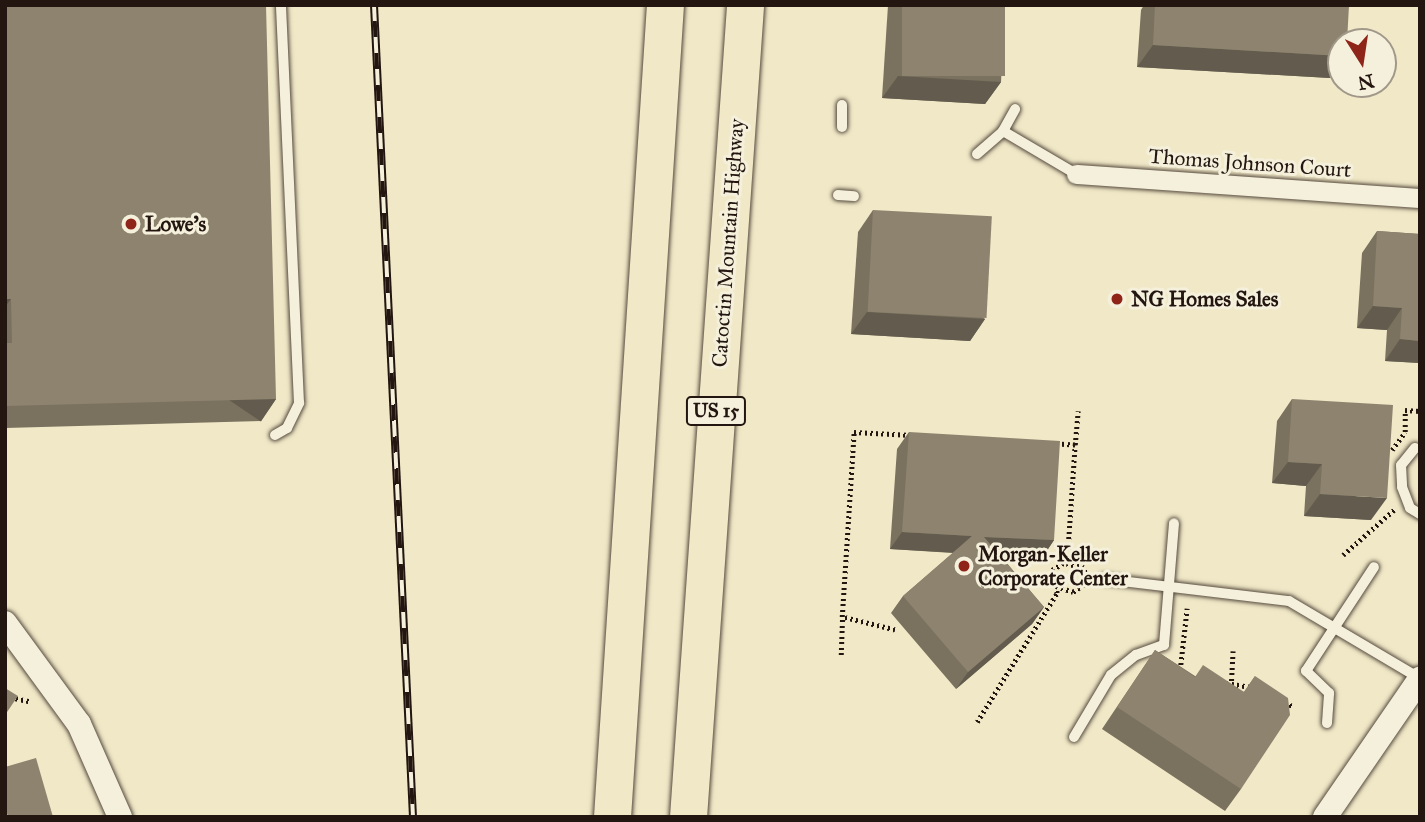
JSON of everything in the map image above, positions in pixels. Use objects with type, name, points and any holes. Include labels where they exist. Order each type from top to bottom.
[{"type":"highway","points":[[612,817],[665,5]]},
{"type":"highway","name":"Catoctin Mountain Highway","points":[[688,817],[745,5]]},
{"type":"street","name":"Thomas Johnson Court","points":[[1076,174],[1420,198]]},
{"type":"street","points":[[5,623],[79,724],[120,817]]},
{"type":"street","points":[[1325,817],[1420,679]]},
{"type":"lane","points":[[275,435],[288,428],[299,404],[281,5]]},
{"type":"lane","points":[[842,105],[842,127]]},
{"type":"lane","points":[[977,154],[1003,131],[1014,109]]},
{"type":"lane","points":[[1003,131],[1076,174]]},
{"type":"lane","points":[[838,195],[854,196]]},
{"type":"lane","points":[[1415,448],[1401,465],[1402,487],[1410,508],[1420,514]]},
{"type":"lane","points":[[1074,737],[1111,675],[1136,655],[1164,645],[1174,523]]},
{"type":"lane","points":[[1327,723],[1329,693],[1306,671],[1332,623],[1374,567]]},
{"type":"lane","points":[[1104,579],[1289,601],[1332,623],[1420,679]]},
{"type":"path","points":[[977,722],[1056,586],[1052,570],[1068,561],[1077,411]]},
{"type":"path","points":[[841,654],[854,432],[923,436]]},
{"type":"path","points":[[1047,443],[1075,445]]},
{"type":"path","points":[[1056,586],[1073,592],[1086,583],[1084,568],[1062,564]]},
{"type":"path","points":[[1179,681],[1187,608]]},
{"type":"path","points":[[842,617],[895,630]]},
{"type":"path","points":[[1231,694],[1233,651]]},
{"type":"path","points":[[1218,683],[1231,683],[1260,690]]},
{"type":"path","points":[[5,696],[29,701]]},
{"type":"path","points":[[1272,696],[1294,708]]},
{"type":"building","name":"Lowe's","points":[[5,5],[266,5],[276,399],[5,406],[5,343],[12,343],[11,299],[5,299]]},
{"type":"building","points":[[902,5],[1005,5],[1005,76],[902,76]]},
{"type":"building","points":[[1155,5],[1349,5],[1348,28],[1327,28],[1327,55],[1153,45]]},
{"type":"building","points":[[873,210],[992,216],[986,318],[868,312]]},
{"type":"building","points":[[1377,231],[1420,234],[1420,341],[1400,339],[1402,308],[1373,306]]},
{"type":"building","points":[[1292,399],[1393,405],[1387,498],[1320,494],[1322,464],[1288,462]]},
{"type":"building","name":"Morgan-Keller Corporate Center","points":[[909,432],[1060,441],[1054,540],[984,537],[1044,607],[968,672],[903,596],[972,536],[902,532]]},
{"type":"building","points":[[1155,650],[1195,677],[1203,665],[1244,692],[1255,676],[1288,698],[1290,715],[1241,789],[1117,707]]},
{"type":"building","points":[[5,688],[18,696],[5,715]]},
{"type":"building","points":[[36,758],[53,817],[8,817],[5,806],[5,767]]},
{"type":"railway","points":[[374,5],[413,817]]},
{"type":"place","name":"Lowe's","points":[[131,224]]},
{"type":"place","name":"NG Homes Sales","points":[[1117,299]]},
{"type":"place","name":"Morgan-Keller Corporate Center","points":[[964,566]]}]
